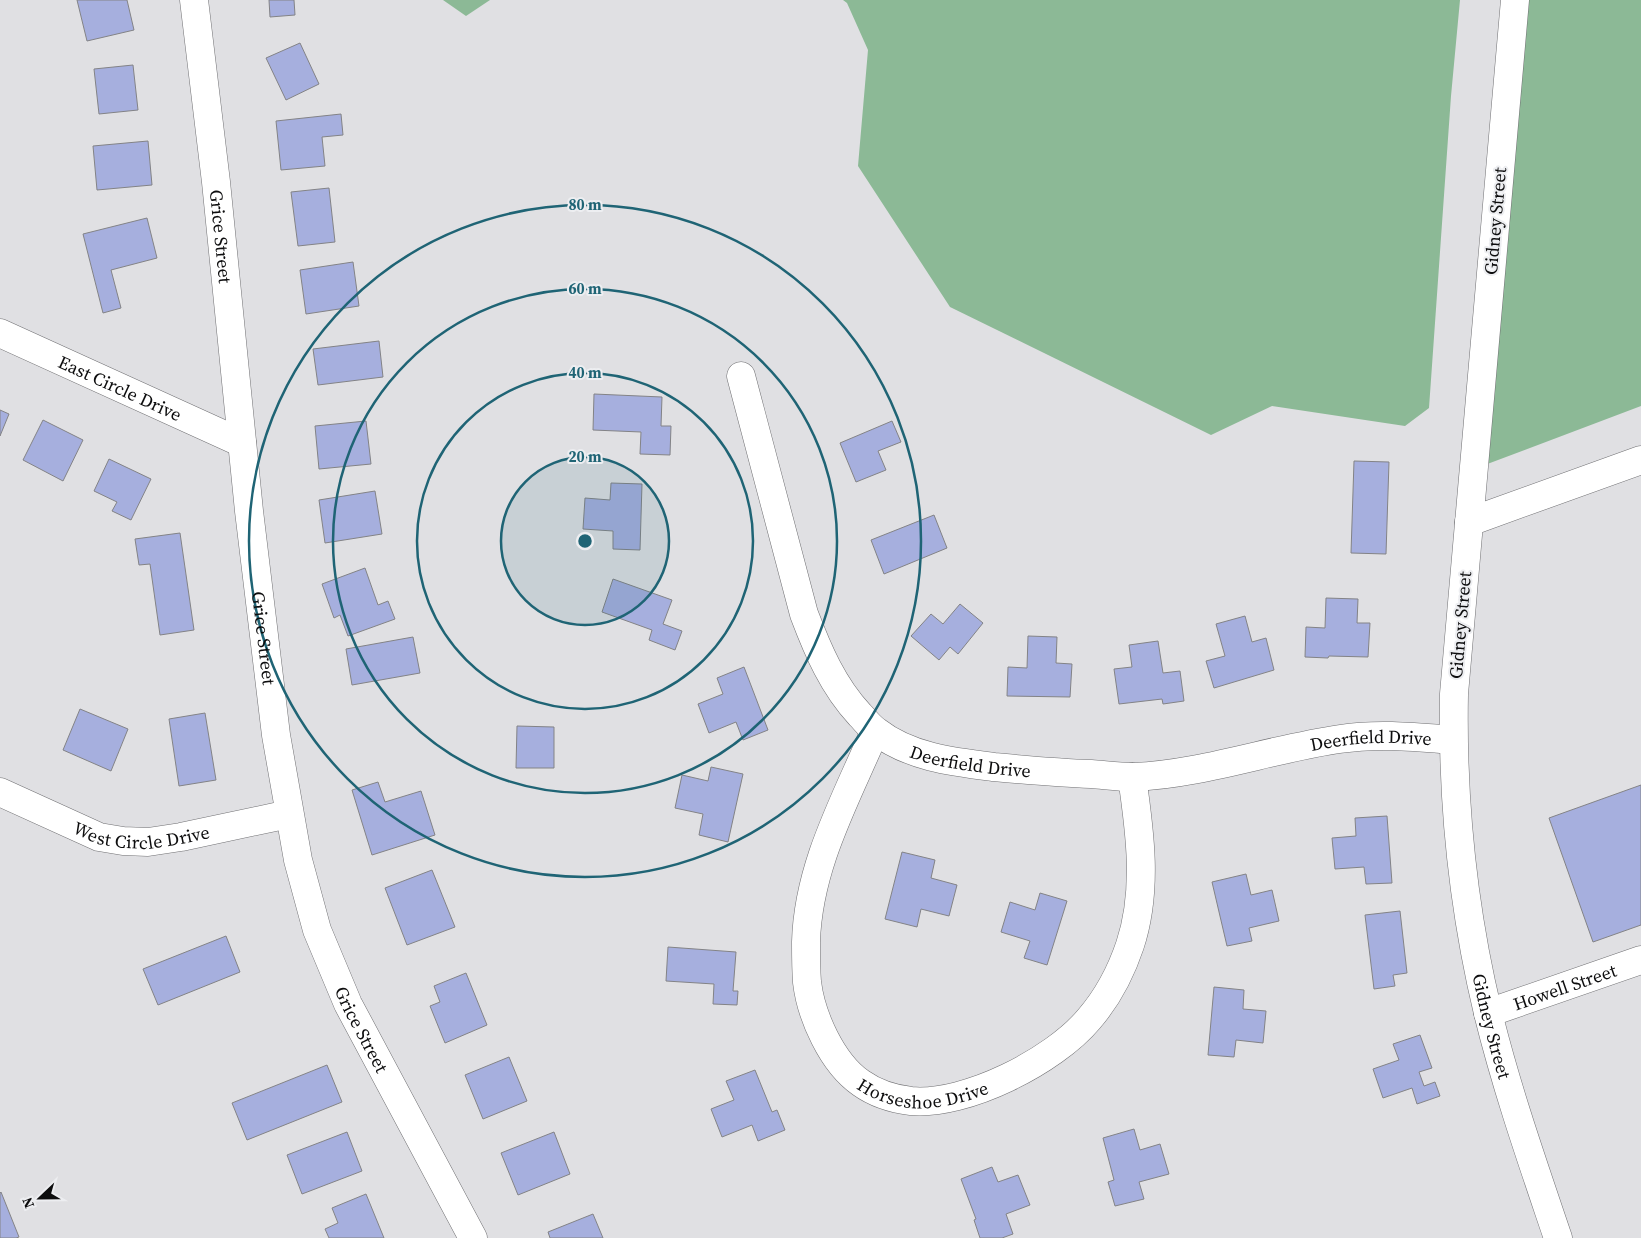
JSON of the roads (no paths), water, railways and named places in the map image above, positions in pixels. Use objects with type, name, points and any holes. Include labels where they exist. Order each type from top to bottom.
[{"type":"street","name":"Grice Street","points":[[194,0],[216,182],[249,511],[275,726],[298,860],[317,930],[330,965],[348,1004],[473,1238]]},
{"type":"street","name":"Gidney Street","points":[[1515,0],[1454,694],[1453,740],[1462,867],[1470,922],[1488,1014],[1530,1156],[1558,1238]]},
{"type":"street","name":"East Circle Drive","points":[[0,333],[242,443]]},
{"type":"street","name":"Deerfield Drive","points":[[742,376],[804,614],[815,644],[834,682],[849,703],[875,731],[904,748],[926,756],[952,762],[1036,771],[1132,777],[1226,763],[1341,738],[1394,736],[1453,740]]},
{"type":"street","points":[[1469,522],[1641,460]]},
{"type":"street","name":"Horseshoe Drive","points":[[875,731],[840,810],[818,867],[811,894],[806,941],[808,983],[812,1004],[820,1026],[841,1063],[860,1082],[884,1095],[910,1101],[935,1101],[964,1095],[1012,1076],[1065,1042],[1088,1021],[1106,997],[1120,971],[1137,918],[1141,861],[1138,818],[1132,777]]},
{"type":"street","name":"West Circle Drive","points":[[0,792],[99,836],[123,841],[148,842],[181,837],[289,814]]},
{"type":"street","name":"Howell Street","points":[[1488,1014],[1641,960]]}]
